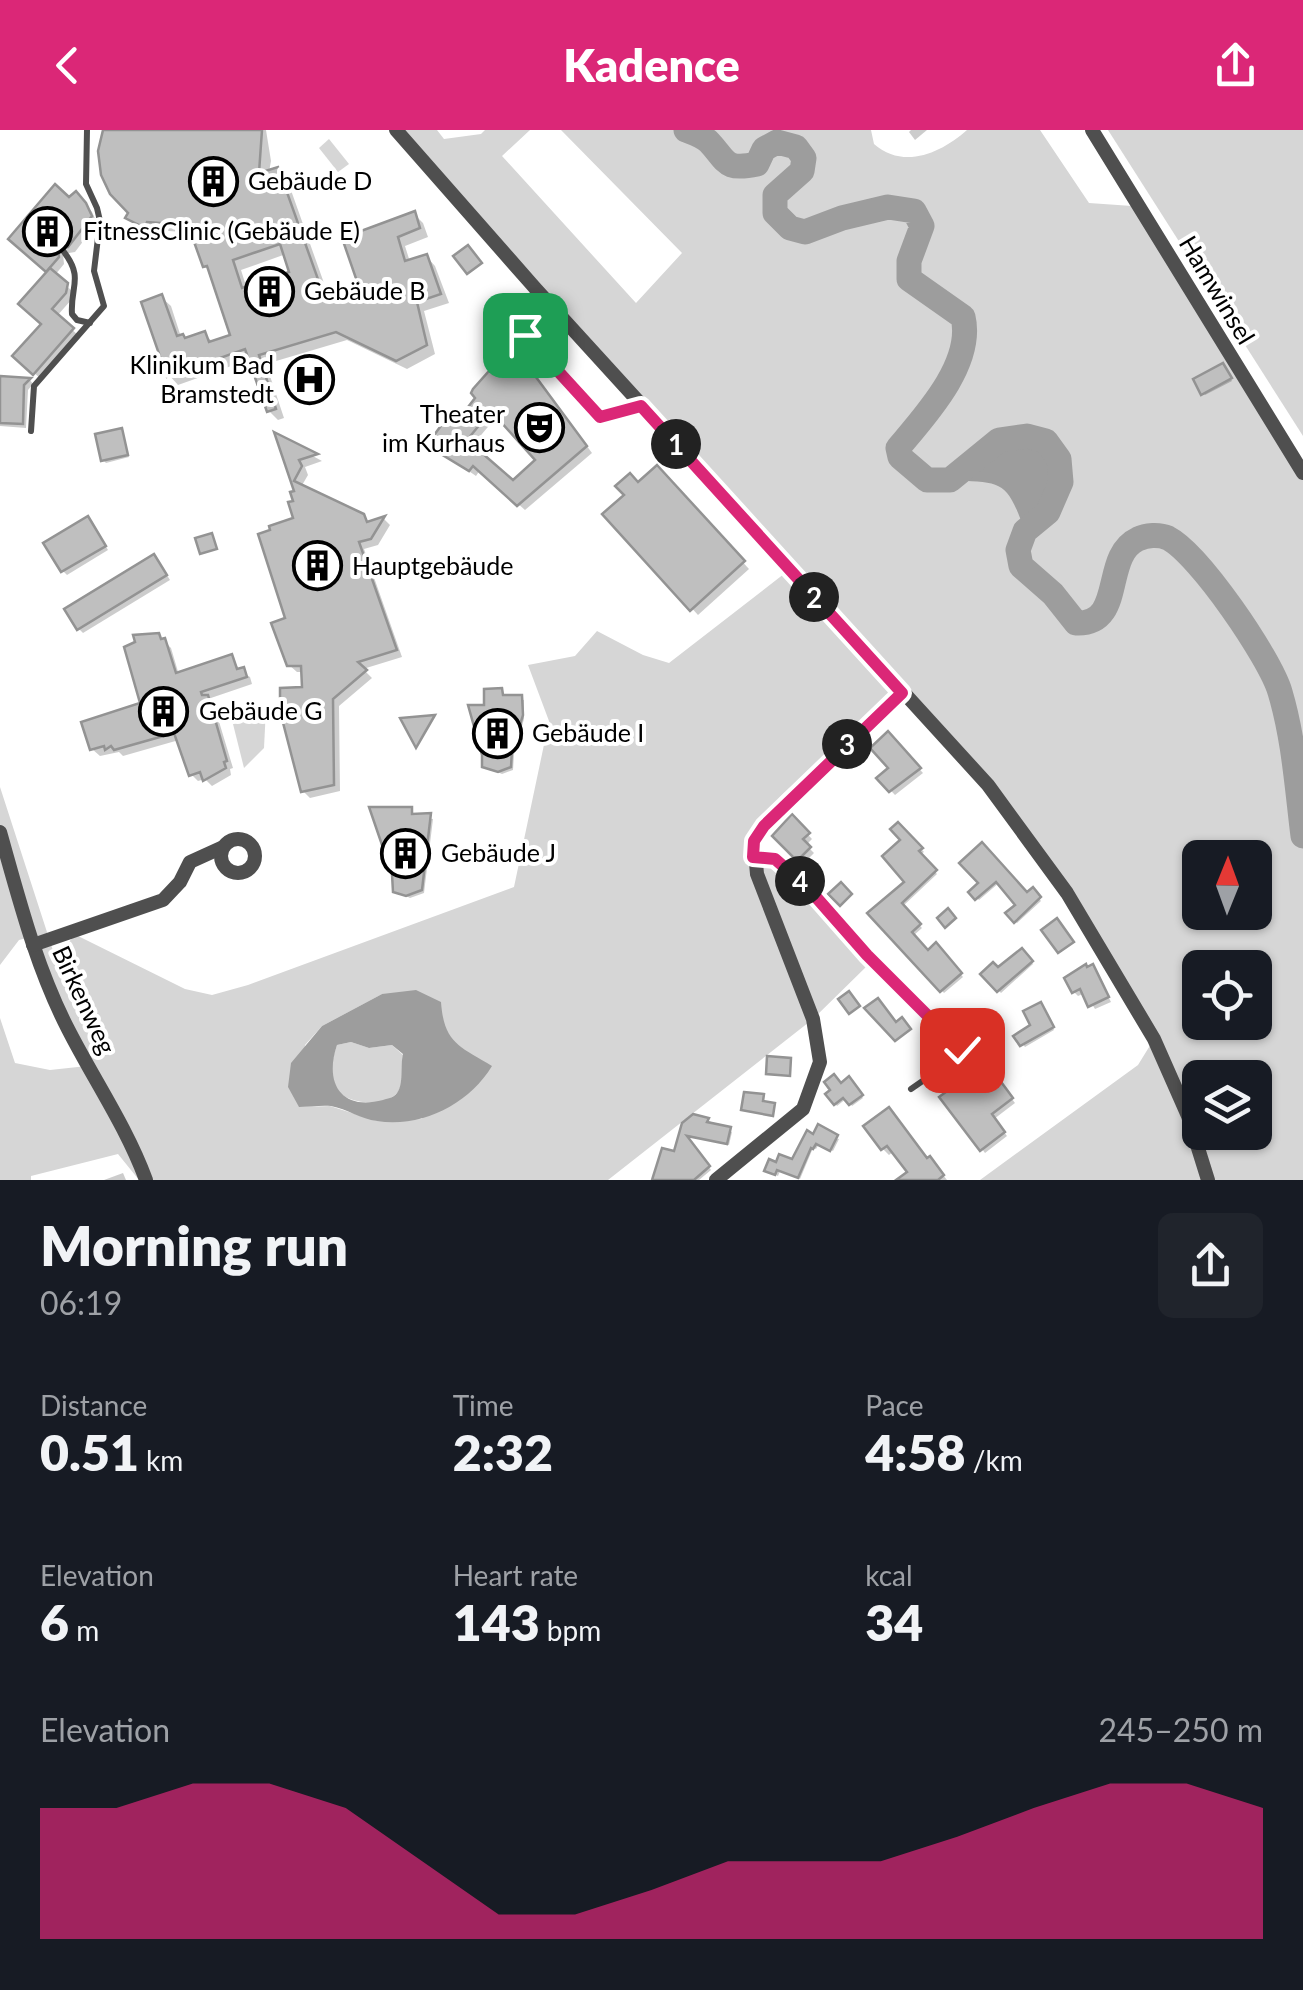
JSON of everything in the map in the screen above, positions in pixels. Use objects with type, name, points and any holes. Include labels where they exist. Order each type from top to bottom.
[{"type":"street","points":[[396,130],[641,406],[988,785],[1067,892],[1154,1039],[1188,1116],[1208,1180]]},
{"type":"street","name":"Hamwinsel","points":[[1092,130],[1303,472]]},
{"type":"street","points":[[716,1180],[803,1108],[820,1062],[813,1020],[753,857],[754,841],[776,813],[902,693]]},
{"type":"street","name":"Birkenweg","points":[[0,832],[33,945],[67,1027],[130,1138],[146,1180]]},
{"type":"street","points":[[33,945],[163,900],[180,882],[190,862],[224,847]]},
{"type":"street","points":[[753,857],[775,859],[808,888],[867,955],[959,1044]]},
{"type":"lane","points":[[30,430],[34,386],[93,322],[104,301],[94,271],[100,222],[85,176],[86,130]]},
{"type":"lane","points":[[64,252],[76,276],[72,314],[85,324],[93,322]]},
{"type":"lane","points":[[535,288],[524,314],[525,335],[532,343],[600,417],[641,406]]},
{"type":"lane","points":[[911,1089],[960,1054],[959,1044]]},
{"type":"shaded area","points":[[396,130],[437,130],[444,139],[481,134],[485,130],[530,130],[502,156],[636,303],[682,253],[561,130],[871,130],[874,144],[886,152],[910,157],[946,146],[967,130],[1040,130],[1089,203],[1132,206],[1303,480],[1303,1180],[980,1180],[1138,1065],[1154,1039],[1067,893],[988,785],[895,690],[781,796],[748,839],[807,890],[868,965],[813,1019],[608,1180],[139,1180],[118,1154],[31,1176],[31,1180],[0,1180],[0,1018],[15,1063],[50,1070],[87,1066],[30,937],[19,940],[0,965],[0,787],[57,963],[74,934],[185,989],[212,995],[514,887],[549,721],[528,665],[575,656],[597,631],[643,655],[669,663],[789,570]],"holes":[[[382,994],[443,1025],[453,1043],[422,1119],[377,1121],[330,1106],[299,1107],[305,1045],[322,1026]]]},
{"type":"shaded area","points":[[1108,130],[1303,130],[1303,436]]},
{"type":"shaded area","points":[[329,139],[349,164],[338,172],[319,148]]},
{"type":"shaded area","points":[[1027,436],[1045,444],[1056,454],[1061,466],[1056,493],[1025,531],[1013,502],[1000,487],[950,480],[999,440]]},
{"type":"shaded area","points":[[266,708],[264,748],[244,768],[233,724],[252,709]]},
{"type":"shaded area","points":[[416,990],[441,1002],[446,1026],[455,1042],[492,1066],[482,1080],[457,1102],[411,1121],[377,1121],[331,1106],[299,1107],[288,1087],[291,1063],[322,1026],[382,994]],"holes":[[[351,1042],[369,1048],[392,1045],[403,1054],[400,1085],[391,1098],[356,1101],[339,1091],[335,1082],[337,1045]]]},
{"type":"shaded area","points":[[351,1042],[369,1048],[392,1045],[403,1055],[401,1085],[392,1098],[359,1101],[338,1091],[332,1075],[334,1056],[337,1045]]},
{"type":"building","name":"Gebäude B","points":[[103,130],[262,130],[259,173],[278,167],[325,299],[359,287],[342,238],[415,211],[420,228],[398,237],[405,261],[427,254],[441,294],[417,302],[427,345],[396,361],[336,332],[259,355],[276,409],[267,412],[245,349],[167,377],[141,302],[162,294],[177,336],[183,334],[185,338],[205,331],[209,342],[230,335],[207,266],[203,267],[188,225],[147,222],[145,228],[125,218],[128,213],[110,194],[101,175],[98,151]],"holes":[[[280,244],[289,272],[242,288],[233,260]]]},
{"type":"building","name":"FitnessClinic (Gebäude E)","points":[[55,184],[69,197],[76,191],[92,216],[68,247],[58,248],[59,257],[46,272],[8,239]]},
{"type":"building","points":[[468,245],[482,263],[467,274],[453,256]]},
{"type":"building","points":[[50,268],[68,283],[66,293],[52,309],[74,328],[33,375],[12,356],[41,324],[18,304]]},
{"type":"building","name":"Theater im Kurhaus","points":[[519,353],[536,371],[533,373],[587,446],[517,506],[473,466],[469,471],[436,451],[429,442],[443,423],[452,417],[458,420],[475,398],[473,389],[489,371]],"holes":[[[491,411],[535,460],[513,480],[467,440]]]},
{"type":"building","points":[[1223,363],[1232,378],[1201,395],[1193,379]]},
{"type":"building","points":[[0,376],[31,378],[24,385],[23,424],[0,423]]},
{"type":"building","points":[[122,428],[128,455],[101,461],[95,434]]},
{"type":"building","name":"Hauptgebäude","points":[[274,432],[318,454],[299,460],[302,466],[294,481],[364,514],[367,522],[385,516],[371,539],[359,542],[397,650],[358,662],[367,670],[333,699],[334,785],[301,792],[280,711],[280,688],[302,687],[301,666],[287,666],[271,623],[285,618],[258,534],[293,518],[288,502],[293,501],[290,492],[294,491]]},
{"type":"building","points":[[657,465],[745,561],[690,611],[602,514],[624,495],[615,486],[630,473],[638,482]]},
{"type":"building","points":[[88,516],[106,546],[61,572],[43,543]]},
{"type":"building","points":[[212,533],[217,549],[200,554],[195,538]]},
{"type":"building","points":[[154,554],[167,575],[77,630],[64,609]]},
{"type":"building","name":"Gebäude G","points":[[159,633],[161,639],[165,638],[176,673],[232,654],[237,669],[244,667],[247,677],[201,692],[208,695],[227,761],[226,768],[203,781],[200,772],[189,776],[174,733],[114,750],[111,746],[105,750],[104,746],[90,750],[81,722],[140,703],[124,647],[135,642],[133,635]]},
{"type":"building","name":"Gebäude I","points":[[502,688],[503,695],[522,695],[523,715],[511,767],[498,772],[482,767],[468,705],[484,705],[484,689]]},
{"type":"building","points":[[435,715],[424,734],[416,748],[400,718]]},
{"type":"building","points":[[888,731],[921,768],[889,792],[876,778],[888,768],[870,748]]},
{"type":"building","name":"Gebäude J","points":[[369,807],[412,807],[412,814],[431,813],[422,890],[406,896],[393,892],[392,874]]},
{"type":"building","points":[[792,814],[810,833],[803,839],[811,847],[797,861],[772,836]]},
{"type":"building","points":[[898,822],[923,848],[919,851],[937,870],[902,903],[921,924],[912,932],[928,950],[936,942],[962,973],[940,992],[867,913],[904,882],[882,856],[900,840],[890,829]]},
{"type":"building","points":[[982,842],[1027,892],[1033,887],[1041,897],[1014,923],[1005,913],[1015,905],[996,882],[975,900],[968,892],[978,883],[959,863]]},
{"type":"building","points":[[841,882],[852,894],[840,906],[828,894]]},
{"type":"building","points":[[948,908],[956,918],[945,928],[937,918]]},
{"type":"building","points":[[1057,918],[1074,942],[1058,953],[1041,930]]},
{"type":"building","points":[[1022,948],[1033,961],[997,992],[980,974],[993,962],[998,967]]},
{"type":"building","points":[[1086,964],[1093,964],[1109,997],[1088,1007],[1080,989],[1072,993],[1064,978]]},
{"type":"building","points":[[849,991],[860,1006],[849,1014],[838,999]]},
{"type":"building","points":[[878,998],[896,1022],[902,1017],[911,1029],[895,1041],[864,1008]]},
{"type":"building","points":[[1041,1002],[1054,1027],[1020,1046],[1013,1036],[1030,1025],[1023,1011]]},
{"type":"building","points":[[767,1056],[791,1058],[790,1076],[766,1074]]},
{"type":"building","points":[[834,1074],[841,1083],[849,1076],[863,1095],[849,1105],[843,1098],[834,1105],[825,1094],[830,1090],[824,1082]]},
{"type":"building","points":[[996,1075],[1013,1098],[992,1114],[1005,1132],[980,1151],[939,1097],[965,1078],[974,1091]]},
{"type":"building","points":[[744,1092],[764,1094],[763,1101],[775,1103],[773,1116],[741,1110]]},
{"type":"building","points":[[889,1107],[944,1175],[938,1180],[896,1180],[907,1172],[887,1146],[881,1150],[863,1126]]},
{"type":"building","points":[[693,1114],[709,1118],[707,1122],[731,1127],[727,1144],[687,1136],[710,1166],[694,1180],[652,1180],[662,1148],[674,1151],[682,1123]]},
{"type":"building","points":[[818,1124],[838,1135],[830,1151],[816,1144],[811,1148],[798,1178],[777,1170],[775,1175],[764,1171],[769,1159],[776,1162],[779,1154],[792,1159],[807,1130],[813,1134]]},
{"type":"waterway","points":[[686,130],[709,142],[727,163],[738,166],[757,164],[764,149],[777,142],[796,147],[804,158],[802,171],[775,195],[775,213],[790,228],[805,232],[888,207],[914,211],[922,226],[909,261],[909,279],[963,317],[965,334],[955,370],[934,404],[898,448],[900,457],[927,480],[950,480],[999,440],[1027,436],[1046,441],[1059,459],[1061,482],[1048,512],[1025,531],[1018,550],[1021,566],[1053,594],[1076,623],[1092,621],[1102,613],[1120,560],[1138,539],[1161,536],[1181,548],[1232,608],[1274,676],[1289,728],[1303,836]]},
{"type":"place","name":"Gebäude D","points":[[213,181]]},
{"type":"place","name":"FitnessClinic (Gebäude E)","points":[[48,231]]},
{"type":"place","name":"Gebäude B","points":[[269,291]]},
{"type":"place","name":"Klinikum Bad Bramstedt","points":[[309,379]]},
{"type":"place","name":"Theater im Kurhaus","points":[[540,428]]},
{"type":"place","name":"Hauptgebäude","points":[[317,566]]},
{"type":"place","name":"Gebäude G","points":[[164,711]]},
{"type":"place","name":"Gebäude I","points":[[497,733]]},
{"type":"place","name":"Gebäude J","points":[[406,853]]},
{"type":"route","points":[[525,335],[600,417],[641,406],[902,693],[764,826],[754,841],[753,857],[775,859],[808,888],[867,955],[962,1050]]}]
